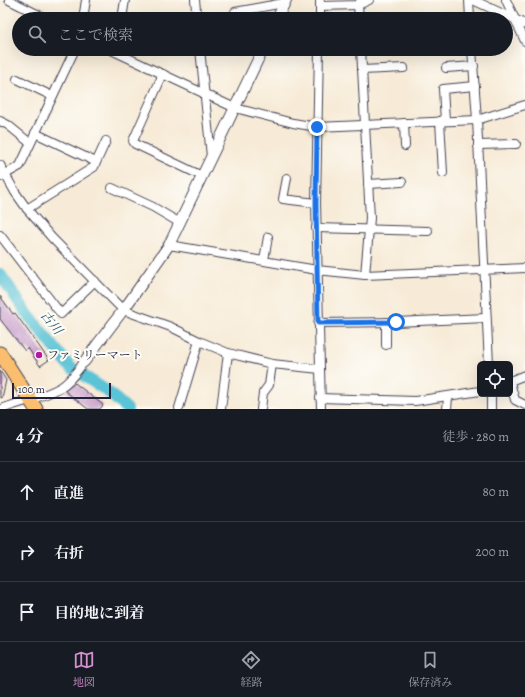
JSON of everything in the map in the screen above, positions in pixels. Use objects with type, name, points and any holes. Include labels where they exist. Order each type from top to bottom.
[{"type":"highway","points":[[0,353],[34,404]]},
{"type":"street","points":[[9,0],[33,12]]},
{"type":"street","points":[[84,12],[86,0]]},
{"type":"street","points":[[123,12],[125,0]]},
{"type":"street","points":[[195,0],[196,12]]},
{"type":"street","points":[[320,3],[360,2],[369,0]]},
{"type":"street","points":[[469,0],[470,12]]},
{"type":"street","points":[[473,0],[499,12]]},
{"type":"street","points":[[506,0],[511,12]]},
{"type":"street","points":[[235,12],[285,2]]},
{"type":"street","points":[[280,12],[285,2]]},
{"type":"street","points":[[359,12],[360,2]]},
{"type":"street","points":[[514,19],[525,24]]},
{"type":"street","points":[[514,19],[525,41]]},
{"type":"street","points":[[3,176],[20,166],[72,56]]},
{"type":"street","points":[[128,56],[235,108],[293,124],[317,127],[477,120],[525,105]]},
{"type":"street","points":[[201,56],[211,156]]},
{"type":"street","points":[[2,409],[18,402],[34,404],[62,387],[84,362],[123,310],[169,245],[260,56]]},
{"type":"street","points":[[319,56],[316,228],[321,409]]},
{"type":"street","points":[[361,56],[370,218],[365,275]]},
{"type":"street","points":[[473,56],[489,361]]},
{"type":"street","points":[[446,68],[474,66]]},
{"type":"street","points":[[362,70],[404,68]]},
{"type":"street","points":[[163,74],[133,142],[202,176]]},
{"type":"street","points":[[18,80],[52,96]]},
{"type":"street","points":[[443,173],[442,121],[444,89],[475,86]]},
{"type":"street","points":[[0,122],[8,125],[30,143]]},
{"type":"street","points":[[404,123],[405,146]]},
{"type":"street","points":[[35,133],[96,162]]},
{"type":"street","points":[[27,208],[94,167],[106,141]]},
{"type":"street","points":[[478,145],[516,144]]},
{"type":"street","points":[[0,165],[3,176],[52,238],[123,310],[171,327],[228,353],[272,364],[320,369]]},
{"type":"street","points":[[287,178],[283,199],[316,203]]},
{"type":"street","points":[[368,184],[402,182]]},
{"type":"street","points":[[112,188],[180,223]]},
{"type":"street","points":[[316,228],[428,231]]},
{"type":"street","points":[[0,235],[61,314],[95,281]]},
{"type":"street","points":[[264,260],[268,237]]},
{"type":"street","points":[[169,245],[317,270],[365,275],[525,268]]},
{"type":"street","points":[[318,323],[486,318]]},
{"type":"street","points":[[386,322],[386,345]]},
{"type":"street","points":[[179,408],[199,341]]},
{"type":"street","points":[[220,409],[228,353]]},
{"type":"street","points":[[261,409],[263,393],[269,385],[272,364]]},
{"type":"street","points":[[513,380],[525,375]]},
{"type":"street","points":[[320,398],[414,405],[477,392]]},
{"type":"street","points":[[513,392],[515,400],[525,405]]},
{"type":"street","points":[[447,409],[448,397]]},
{"type":"street","points":[[491,397],[491,409]]},
{"type":"building","points":[[0,296],[13,314],[15,313],[49,360],[40,366],[28,348],[25,351],[0,319]]},
{"type":"building","points":[[0,371],[6,380],[2,398],[0,397]]},
{"type":"building","points":[[75,383],[103,405],[100,409],[88,409],[65,391]]},
{"type":"waterway","name":"古川","points":[[0,274],[26,312],[70,367],[107,391],[127,409]]},
{"type":"place","name":"ファミリーマート","points":[[39,355]]},
{"type":"route","points":[[317,127],[316,203],[318,323],[396,322]]}]
